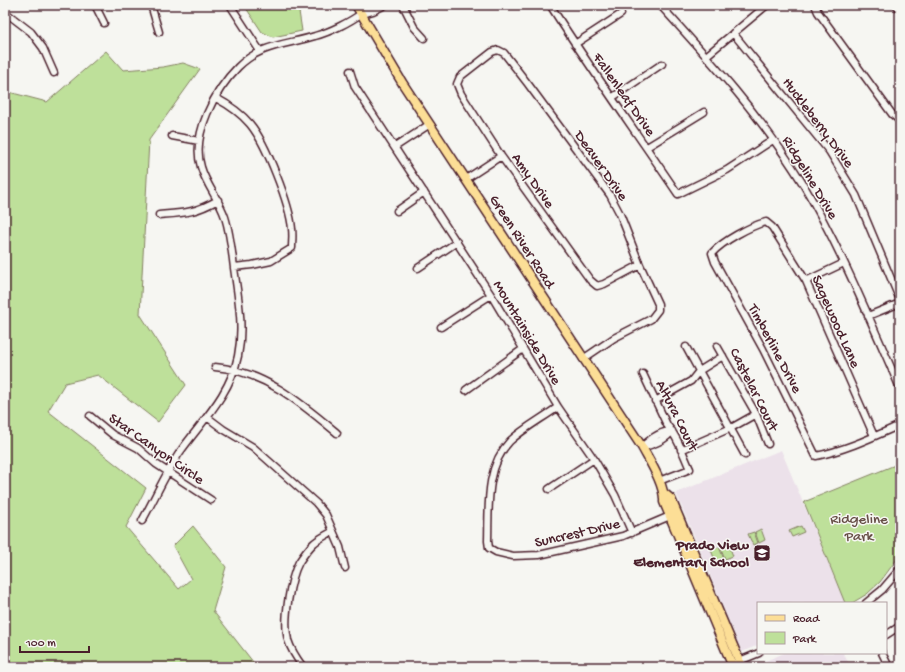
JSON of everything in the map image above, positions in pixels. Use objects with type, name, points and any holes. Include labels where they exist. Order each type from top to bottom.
[{"type":"main road","name":"Green River Road","points":[[356,5],[390,64],[642,447],[665,494],[671,499],[682,524],[710,590],[737,665]]},
{"type":"main road","name":"Green River Road","points":[[665,494],[664,502],[700,588],[737,665]]},
{"type":"main road","points":[[670,516],[682,524]]},
{"type":"main road","points":[[700,588],[710,590]]},
{"type":"street","points":[[95,5],[104,23]]},
{"type":"street","points":[[151,5],[159,32]]},
{"type":"street","points":[[230,5],[260,51]]},
{"type":"street","points":[[142,521],[180,452],[226,390],[234,370],[239,350],[241,328],[229,230],[218,200],[201,168],[198,155],[199,141],[205,119],[230,76],[248,58],[260,51],[287,42],[315,36],[334,28],[361,14],[372,5]]},
{"type":"street","points":[[361,14],[374,11],[385,5]]},
{"type":"street","points":[[403,5],[414,27],[424,38]]},
{"type":"street","name":"Ridgeline Drive","points":[[660,5],[706,56],[744,102],[773,140],[802,183],[824,220],[900,388]]},
{"type":"street","points":[[706,56],[767,5]]},
{"type":"street","points":[[815,5],[818,12],[892,114],[900,122]]},
{"type":"street","points":[[896,5],[900,10]]},
{"type":"street","name":"Fallenleaf Drive","points":[[554,7],[575,44],[613,97],[678,194],[727,170],[773,140]]},
{"type":"street","points":[[5,12],[31,32],[43,48],[54,74]]},
{"type":"street","points":[[575,44],[621,14]]},
{"type":"street","name":"Huckleberry Drive","points":[[734,33],[829,151],[856,195],[900,300]]},
{"type":"street","name":"Deaver Drive","points":[[457,84],[460,77],[492,52],[498,50],[504,53],[610,195],[623,220],[640,265],[658,304],[658,310],[651,319],[614,338],[584,359]]},
{"type":"street","points":[[613,97],[662,64]]},
{"type":"street","name":"Mountainside Drive","points":[[350,71],[355,86],[491,295],[558,408],[594,459],[616,495],[632,533]]},
{"type":"street","name":"Amy Drive","points":[[457,84],[457,88],[501,156],[590,280],[597,286],[604,284],[640,265]]},
{"type":"street","points":[[216,98],[236,109],[251,124],[268,154],[288,209],[292,229],[292,248],[271,261],[234,267]]},
{"type":"street","points":[[647,147],[704,112]]},
{"type":"street","points":[[395,147],[430,124]]},
{"type":"street","points":[[172,136],[199,141]]},
{"type":"street","points":[[466,179],[501,156]]},
{"type":"street","points":[[397,211],[424,192]]},
{"type":"street","points":[[159,215],[188,213],[203,208],[218,200]]},
{"type":"street","name":"Timberline Drive","points":[[766,222],[758,224],[718,246],[712,253],[715,262],[763,349],[816,456],[835,452],[874,436]]},
{"type":"street","name":"Sagewood Lane","points":[[766,222],[772,227],[806,281],[874,436]]},
{"type":"street","points":[[418,268],[457,242]]},
{"type":"street","points":[[806,281],[844,263]]},
{"type":"street","points":[[441,327],[491,295]]},
{"type":"street","points":[[868,316],[900,303]]},
{"type":"street","name":"Castelar Court","points":[[717,346],[756,414],[768,444]]},
{"type":"street","points":[[686,347],[745,455]]},
{"type":"street","points":[[466,390],[523,349]]},
{"type":"street","points":[[655,400],[691,381],[699,371],[724,356]]},
{"type":"street","points":[[215,367],[246,373],[269,383],[293,397],[337,433]]},
{"type":"street","name":"Altura Court","points":[[643,374],[667,426],[672,431],[690,469],[659,481]]},
{"type":"street","name":"Suncrest Drive","points":[[558,408],[517,435],[501,453],[491,482],[488,541],[489,548],[496,552],[513,556],[528,557],[614,539],[632,533],[670,516]]},
{"type":"street","points":[[681,450],[731,428],[756,414]]},
{"type":"street","name":"Star Canyon Circle","points":[[90,416],[113,435],[138,448],[156,464],[211,500]]},
{"type":"street","points":[[207,417],[223,429],[253,447],[316,504],[326,516],[333,531],[340,547],[345,568]]},
{"type":"street","points":[[874,436],[900,425]]},
{"type":"street","points":[[642,447],[653,444],[668,436],[672,431]]},
{"type":"street","points":[[549,489],[594,459]]},
{"type":"street","points":[[303,667],[288,642],[286,628],[286,614],[292,583],[300,561],[313,543],[333,531]]},
{"type":"street","points":[[867,602],[882,590],[900,569]]},
{"type":"street","points":[[887,634],[900,626]]},
{"type":"street","points":[[737,665],[757,654]]},
{"type":"street","points":[[883,654],[890,667]]},
{"type":"shaded area","name":"Prado View Elementary School","points":[[781,450],[845,602],[757,602],[757,645],[742,652],[676,493]]},
{"type":"shaded area","points":[[782,654],[844,654],[851,667],[752,667]]},
{"type":"green space","points":[[244,5],[298,5],[302,31],[273,37],[262,32]]},
{"type":"green space","points":[[106,51],[123,70],[163,67],[183,63],[200,69],[149,140],[140,314],[186,385],[158,422],[98,375],[65,383],[48,411],[146,488],[126,527],[179,589],[191,579],[173,546],[193,526],[226,567],[213,611],[257,667],[5,667],[5,91],[47,102]]},
{"type":"green space","name":"Ridgeline Park","points":[[900,463],[900,555],[880,582],[867,594],[854,602],[845,602],[804,502]]},
{"type":"green space","points":[[801,526],[804,532],[792,537],[789,531]]},
{"type":"green space","points":[[761,529],[765,540],[759,543],[755,532]]},
{"type":"green space","points":[[754,532],[758,543],[753,545],[748,534]]},
{"type":"green space","points":[[728,543],[733,556],[725,559],[720,546]]},
{"type":"green space","points":[[719,547],[724,559],[716,563],[711,550]]},
{"type":"place","name":"Prado View Elementary School","points":[[762,553]]}]
